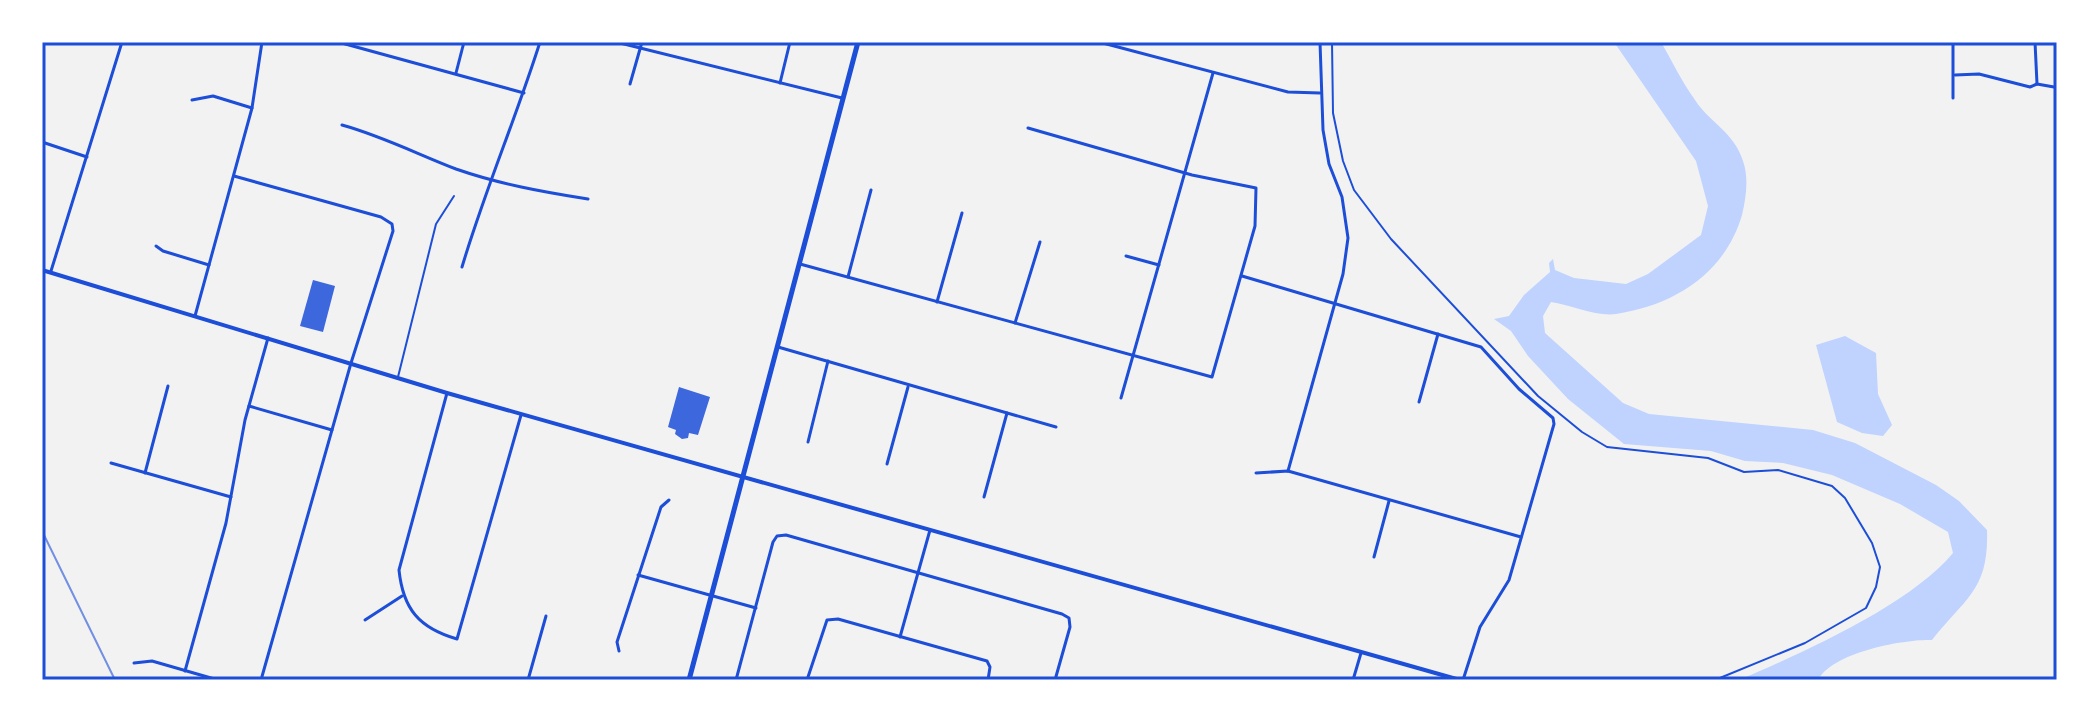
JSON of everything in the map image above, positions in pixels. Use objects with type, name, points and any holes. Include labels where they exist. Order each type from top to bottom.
[{"type":"main road","points":[[689,680],[858,42]]},
{"type":"street","points":[[50,273],[122,42]]},
{"type":"street","points":[[195,316],[252,108],[262,42]]},
{"type":"street","points":[[338,42],[524,93]]},
{"type":"street","points":[[456,73],[464,42]]},
{"type":"street","points":[[462,267],[490,178],[524,93],[540,42]]},
{"type":"street","points":[[616,42],[843,98]]},
{"type":"street","points":[[630,84],[642,42]]},
{"type":"street","points":[[780,83],[790,42]]},
{"type":"street","points":[[1099,42],[1288,92],[1320,93]]},
{"type":"street","points":[[1288,471],[1346,256],[1347,227],[1342,197],[1329,164],[1320,93],[1320,42]]},
{"type":"street","points":[[1953,42],[1953,98]]},
{"type":"street","points":[[2035,42],[2037,84]]},
{"type":"street","points":[[1121,398],[1213,73]]},
{"type":"street","points":[[1955,75],[1979,74],[2030,87],[2037,84],[2054,87]]},
{"type":"street","points":[[192,100],[213,96],[252,108]]},
{"type":"street","points":[[342,125],[532,191],[588,199]]},
{"type":"street","points":[[800,264],[1212,377],[1255,226],[1256,188],[1184,173],[1028,128]]},
{"type":"street","points":[[42,142],[87,157]]},
{"type":"street","points":[[234,176],[381,217],[392,224],[391,238],[351,363],[261,680]]},
{"type":"street","points":[[848,277],[871,190]]},
{"type":"street","points":[[937,302],[962,213]]},
{"type":"street","points":[[1015,323],[1040,242]]},
{"type":"street","points":[[156,246],[173,255],[209,265]]},
{"type":"street","points":[[1126,256],[1159,265]]},
{"type":"street","points":[[42,270],[521,415],[1462,680],[1480,627],[1509,580],[1554,424],[1553,418],[1519,389],[1488,352],[1438,334],[1242,276]]},
{"type":"street","points":[[1419,402],[1438,334]]},
{"type":"street","points":[[185,671],[231,497],[249,406],[268,338]]},
{"type":"street","points":[[778,347],[1056,427]]},
{"type":"street","points":[[808,442],[828,361]]},
{"type":"street","points":[[145,473],[168,386]]},
{"type":"street","points":[[887,464],[908,386]]},
{"type":"street","points":[[447,393],[401,554],[402,596],[427,626],[457,639],[521,415]]},
{"type":"street","points":[[249,406],[332,430]]},
{"type":"street","points":[[984,497],[1007,413]]},
{"type":"street","points":[[111,463],[231,497]]},
{"type":"street","points":[[1256,473],[1288,471],[1521,537]]},
{"type":"street","points":[[619,651],[617,642],[638,575],[661,507],[669,500]]},
{"type":"street","points":[[1374,557],[1389,501]]},
{"type":"street","points":[[900,637],[930,530]]},
{"type":"street","points":[[736,680],[777,536],[1069,618],[1070,627],[1055,680]]},
{"type":"street","points":[[638,575],[756,608]]},
{"type":"street","points":[[365,620],[402,596]]},
{"type":"street","points":[[528,680],[546,616]]},
{"type":"street","points":[[807,680],[827,620],[838,619],[987,661],[990,667],[988,680]]},
{"type":"street","points":[[1353,680],[1361,652]]},
{"type":"street","points":[[134,663],[152,661],[218,680]]},
{"type":"lane","points":[[398,378],[436,224],[454,196]]},
{"type":"path","points":[[1332,42],[1333,113],[1343,161],[1354,190],[1391,239],[1538,396],[1582,432],[1608,447],[1708,458],[1744,472],[1778,470],[1832,486],[1845,498],[1872,543],[1880,567],[1876,587],[1866,608],[1805,643],[1715,680]]},
{"type":"water","points":[[1614,42],[1661,42],[1695,100],[1739,151],[1746,181],[1742,215],[1723,254],[1695,283],[1677,294],[1638,310],[1616,314],[1551,302],[1543,316],[1545,333],[1623,403],[1649,414],[1813,430],[1855,443],[1936,485],[1959,501],[1987,530],[1984,566],[1973,591],[1932,640],[1870,649],[1838,662],[1818,680],[1739,680],[1854,626],[1910,591],[1953,553],[1948,532],[1900,504],[1832,475],[1783,463],[1745,461],[1711,451],[1624,444],[1568,399],[1528,356],[1511,331],[1494,319],[1509,316],[1524,295],[1550,272],[1549,263],[1553,259],[1555,270],[1574,278],[1626,284],[1648,274],[1701,235],[1708,206],[1696,161]]},
{"type":"water","points":[[1845,336],[1876,353],[1878,394],[1892,425],[1883,436],[1862,433],[1837,422],[1816,345]]},
{"type":"building","points":[[313,280],[335,286],[323,332],[300,326]]},
{"type":"building","points":[[679,387],[710,397],[698,435],[689,433],[688,438],[682,439],[675,434],[676,430],[668,427]]},
{"type":"railway","points":[[42,531],[115,680]]}]
